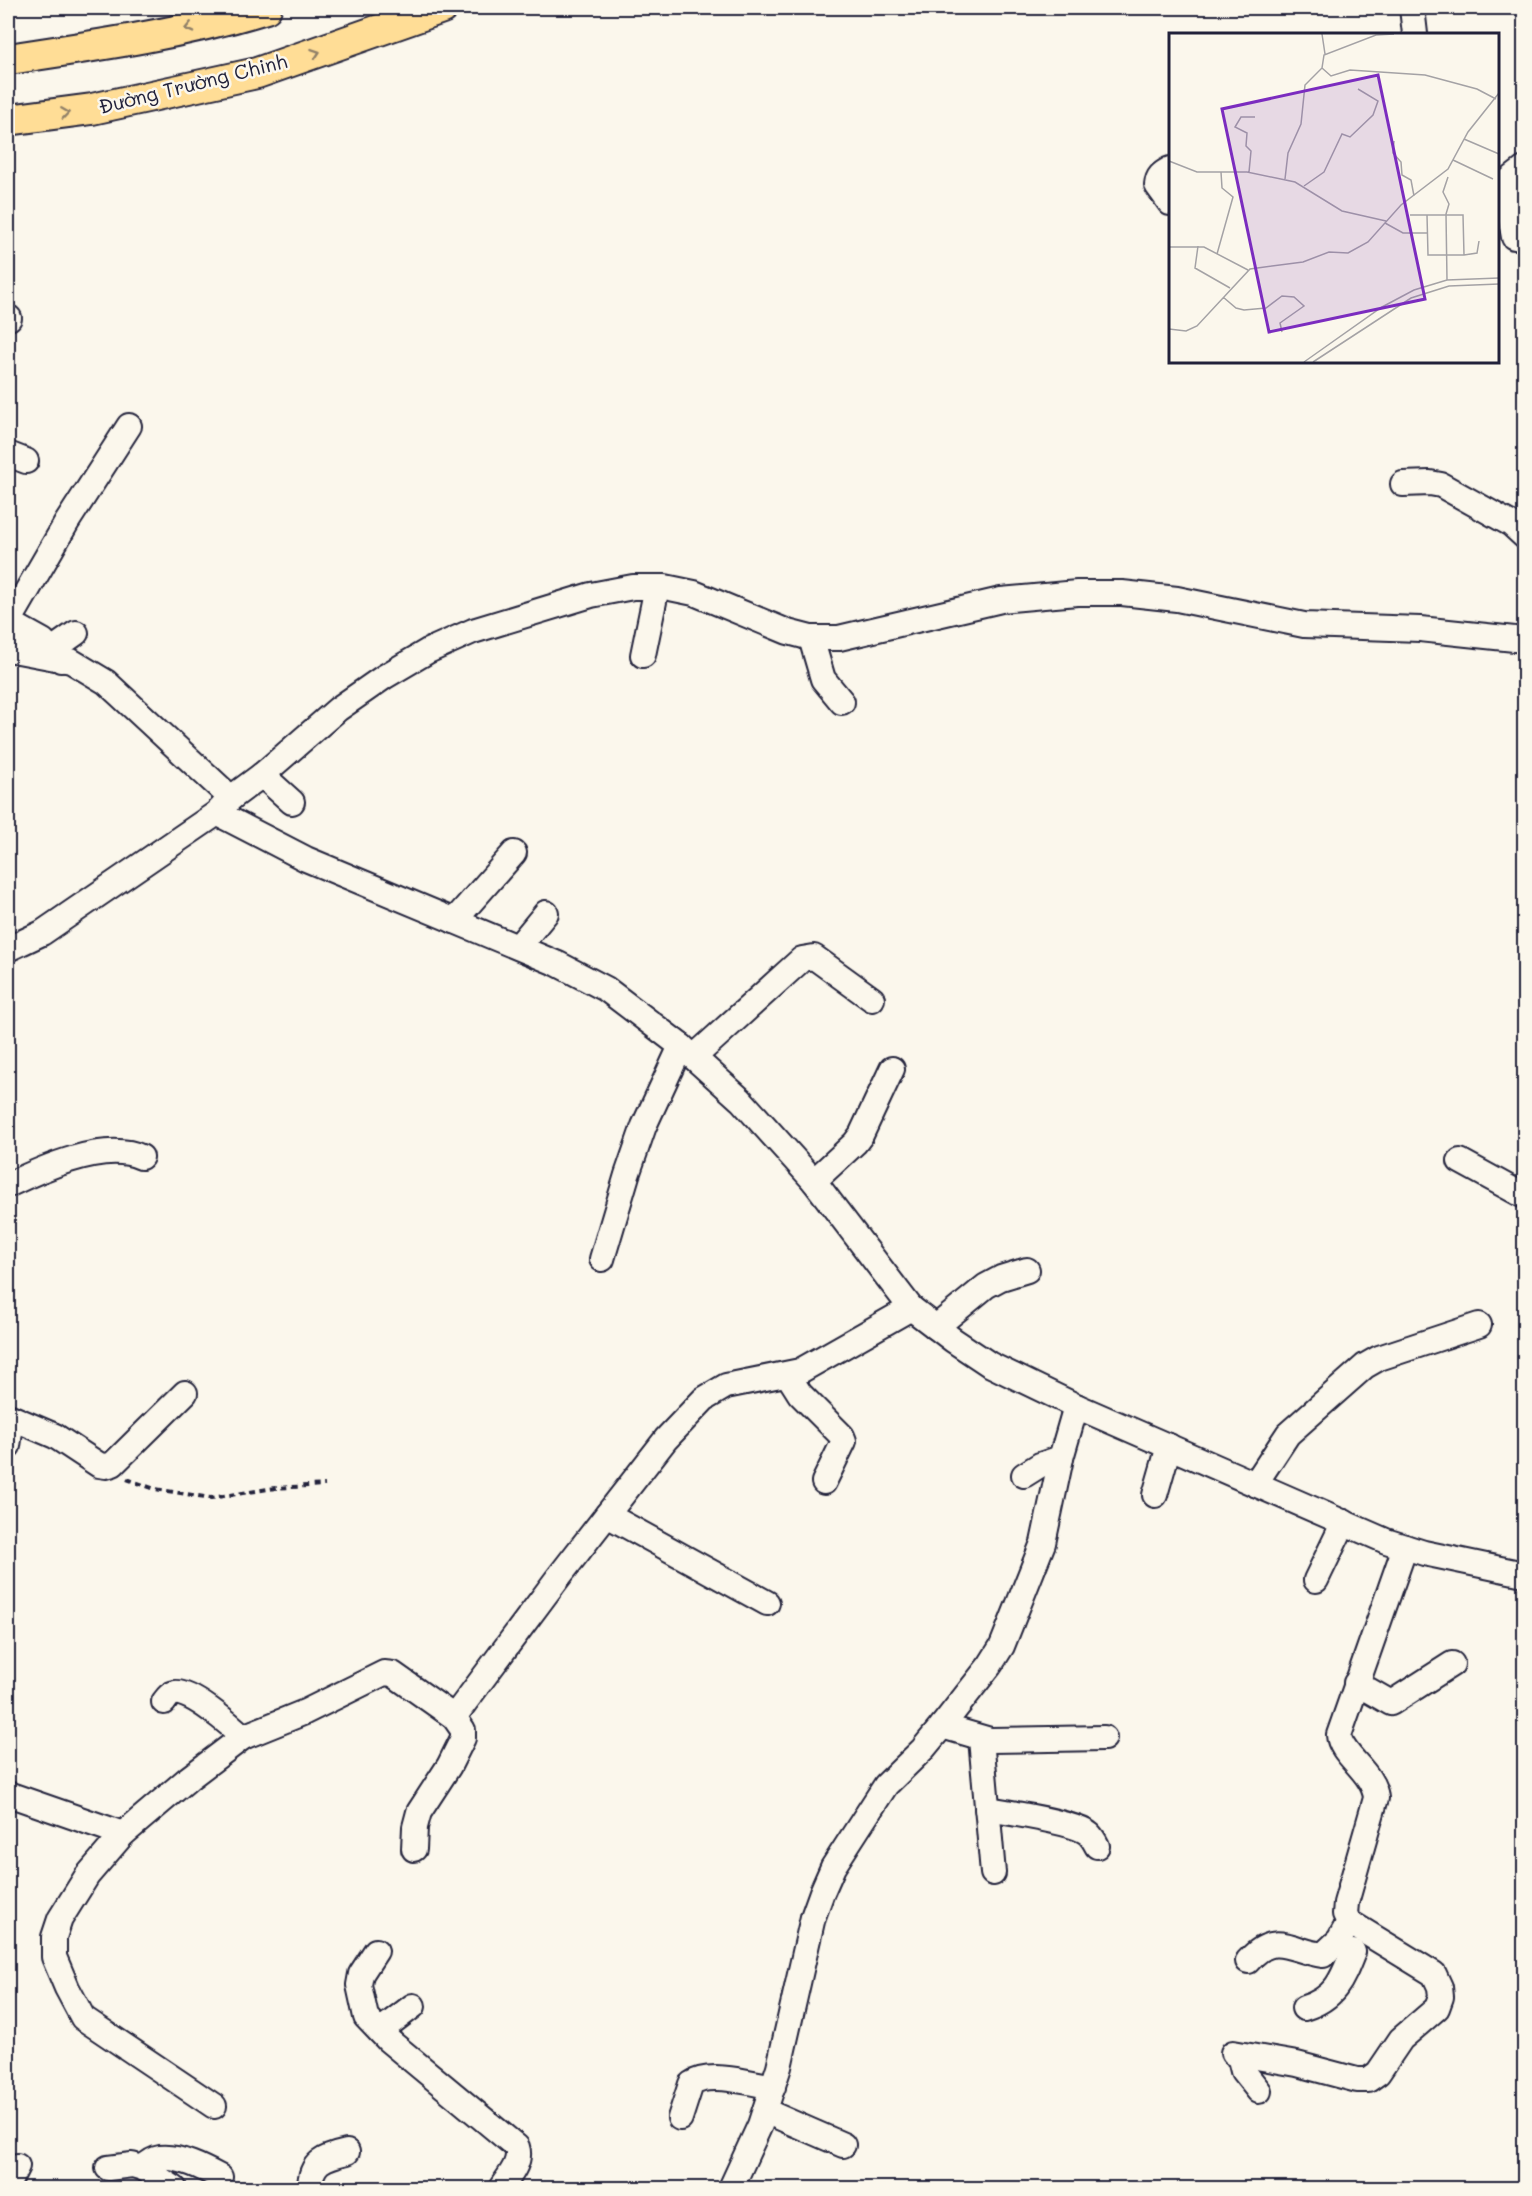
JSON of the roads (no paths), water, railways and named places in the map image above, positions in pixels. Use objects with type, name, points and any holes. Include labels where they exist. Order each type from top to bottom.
[{"type":"main road","points":[[8,59],[137,40],[266,8]]},
{"type":"main road","name":"Đường Trường Chinh","points":[[8,120],[92,109],[257,73],[442,8]]},
{"type":"street","points":[[1413,8],[1415,33]]},
{"type":"street","points":[[1512,239],[1504,187],[1524,168]]},
{"type":"street","points":[[1169,170],[1161,174],[1157,184],[1169,202]]},
{"type":"street","points":[[57,655],[43,641],[16,626],[13,620],[14,615],[67,522],[129,426]]},
{"type":"street","points":[[1403,484],[1441,485],[1511,524],[1524,536]]},
{"type":"street","points":[[8,949],[42,933],[224,806],[338,709],[384,677],[428,651],[473,631],[591,595],[633,587],[657,587],[694,593],[788,632],[811,638],[839,638],[1000,600],[1077,593],[1122,593],[1177,599],[1304,625],[1420,629],[1524,640]]},
{"type":"street","points":[[643,655],[657,587]]},
{"type":"street","points":[[57,655],[76,633]]},
{"type":"street","points":[[811,638],[823,679],[842,702]]},
{"type":"street","points":[[8,649],[57,655],[79,665],[106,682],[224,806],[306,859],[558,964],[606,989],[688,1051],[741,1100],[814,1181],[911,1308],[989,1364],[1076,1406],[1405,1547],[1524,1574]]},
{"type":"street","points":[[262,775],[292,802]]},
{"type":"street","points":[[454,921],[514,853]]},
{"type":"street","points":[[518,947],[546,913]]},
{"type":"street","points":[[602,1259],[644,1126],[688,1051],[807,957],[814,957],[872,999]]},
{"type":"street","points":[[814,1181],[861,1135],[892,1069]]},
{"type":"street","points":[[8,1185],[46,1167],[76,1158],[122,1151],[141,1157]]},
{"type":"street","points":[[1460,1161],[1524,1196]]},
{"type":"street","points":[[936,1327],[986,1286],[1001,1278],[1027,1270]]},
{"type":"street","points":[[454,1717],[675,1428],[704,1398],[726,1386],[800,1371],[911,1308]]},
{"type":"street","points":[[1255,1484],[1288,1434],[1365,1366],[1379,1358],[1479,1325]]},
{"type":"street","points":[[788,1375],[800,1394],[844,1440],[824,1482]]},
{"type":"street","points":[[8,1416],[55,1436],[99,1465],[106,1466],[113,1464],[185,1393]]},
{"type":"street","points":[[731,2188],[765,2111],[773,2087],[800,1983],[813,1917],[833,1867],[886,1785],[923,1749],[990,1665],[1002,1646],[1043,1543],[1061,1458],[1076,1406]]},
{"type":"street","points":[[8,1421],[10,1432],[8,1446]]},
{"type":"street","points":[[1155,1495],[1169,1446]]},
{"type":"street","points":[[1024,1475],[1040,1465],[1061,1458]]},
{"type":"street","points":[[607,1515],[767,1603]]},
{"type":"street","points":[[1316,1580],[1344,1522]]},
{"type":"street","points":[[1259,2091],[1243,2071],[1236,2054],[1297,2064],[1357,2080],[1368,2080],[1377,2073],[1401,2039],[1437,2008],[1441,1997],[1440,1987],[1434,1974],[1355,1936],[1345,1914],[1376,1791],[1365,1773],[1342,1746],[1339,1735],[1405,1547]]},
{"type":"street","points":[[1356,1683],[1391,1703],[1452,1664]]},
{"type":"street","points":[[214,2106],[83,2018],[54,1957],[54,1937],[60,1919],[87,1876],[123,1834],[189,1778],[243,1737],[305,1712],[384,1673],[393,1674],[454,1717],[463,1730],[463,1738],[449,1766],[419,1812],[415,1827],[414,1849]]},
{"type":"street","points":[[164,1702],[178,1692],[188,1696],[227,1720],[243,1737]]},
{"type":"street","points":[[942,1726],[981,1739],[1104,1738]]},
{"type":"street","points":[[981,1739],[993,1873]]},
{"type":"street","points":[[8,1794],[123,1834]]},
{"type":"street","points":[[987,1809],[1075,1827],[1089,1834],[1097,1846]]},
{"type":"street","points":[[1248,1961],[1257,1951],[1273,1943],[1281,1943],[1302,1951],[1323,1955],[1339,1941],[1355,1936]]},
{"type":"street","points":[[1304,2008],[1319,2003],[1332,1993],[1343,1978],[1355,1936]]},
{"type":"street","points":[[376,1951],[361,1974],[359,1984],[366,2017],[388,2040],[517,2147],[519,2155],[516,2165],[501,2188]]},
{"type":"street","points":[[380,2031],[413,2006]]},
{"type":"street","points":[[680,2118],[691,2084],[700,2079],[713,2078],[773,2087]]},
{"type":"street","points":[[765,2111],[843,2145]]},
{"type":"street","points":[[310,2188],[315,2167],[325,2157],[347,2152]]},
{"type":"street","points":[[143,2168],[151,2161],[160,2158],[199,2165],[220,2177]]},
{"type":"street","points":[[108,2168],[132,2165],[143,2168],[174,2188]]}]
